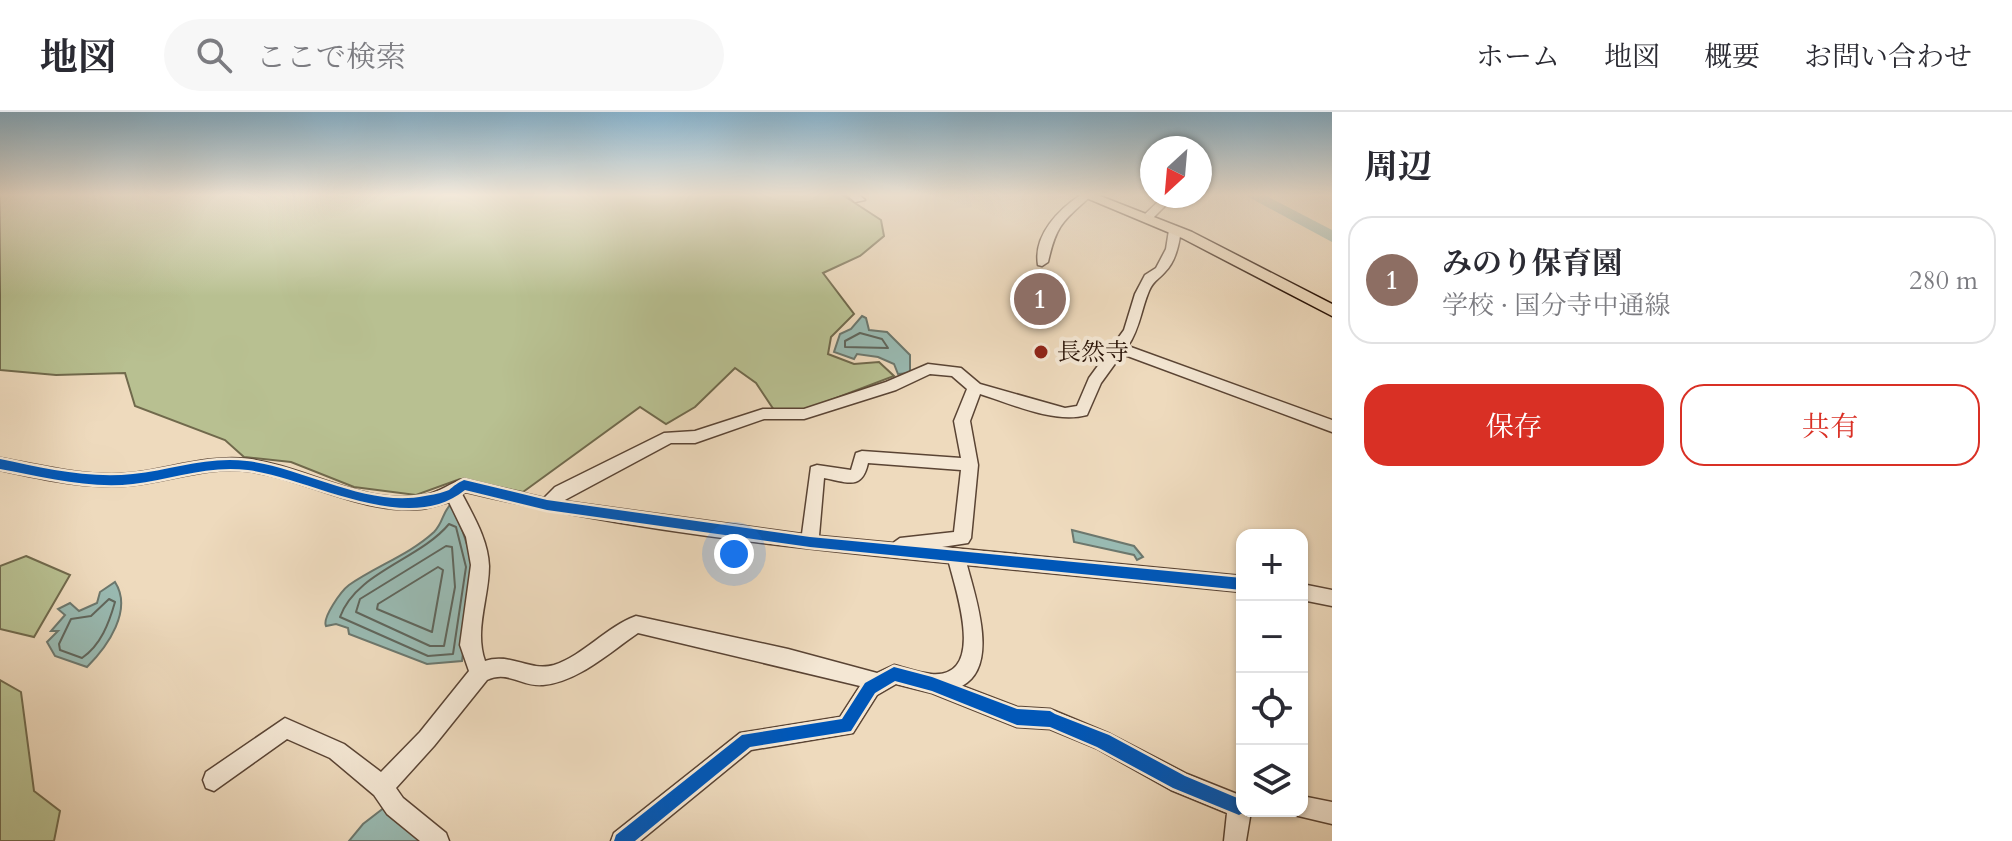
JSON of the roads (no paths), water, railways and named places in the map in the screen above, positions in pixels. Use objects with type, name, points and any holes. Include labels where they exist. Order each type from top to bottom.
[{"type":"main road","points":[[1170,228],[1332,311]]},
{"type":"street","points":[[1042,262],[1050,228]]},
{"type":"street","points":[[547,505],[561,492],[669,437],[695,437],[763,414],[804,414],[891,386],[928,369],[956,371],[975,388],[1078,414],[1094,382],[1121,348],[1138,316],[1141,294],[1149,278],[1161,270],[1172,249],[1175,230]]},
{"type":"street","points":[[1121,348],[1174,371],[1332,426]]},
{"type":"street","points":[[889,550],[905,542],[962,538],[970,465],[962,421],[975,388]]},
{"type":"street","points":[[810,542],[817,471],[854,477],[858,475],[862,457],[970,465]]},
{"type":"street","points":[[0,464],[43,473],[123,480],[218,464],[291,472],[363,498],[423,501],[454,494],[464,485],[547,505],[810,542],[1236,583]]},
{"type":"street","points":[[454,494],[475,537],[480,565],[470,645],[480,673]]},
{"type":"street","points":[[932,684],[955,680],[966,671],[972,648],[972,627],[956,556]]},
{"type":"street","points":[[1308,593],[1332,598]]},
{"type":"street","points":[[382,787],[427,739],[480,673],[493,665],[509,665],[540,677],[557,674],[636,624],[717,644],[810,661],[879,683]]},
{"type":"street","points":[[622,841],[747,740],[846,726],[870,688],[894,674],[932,684],[1017,717],[1050,719],[1103,741],[1179,782],[1236,805]]},
{"type":"street","points":[[214,780],[285,728],[337,751],[382,787],[395,806],[438,841]]},
{"type":"street","points":[[1308,808],[1332,813]]},
{"type":"street","points":[[1235,841],[1239,817]]},
{"type":"water","points":[[862,316],[866,318],[869,330],[887,332],[910,355],[910,373],[898,374],[894,364],[878,357],[857,354],[854,359],[834,352],[840,334],[851,329]]},
{"type":"water","points":[[453,502],[474,566],[462,661],[427,664],[349,634],[348,628],[336,624],[326,626],[329,611],[346,588],[434,532]]},
{"type":"water","points":[[1072,530],[1134,546],[1143,557],[1137,560],[1134,555],[1074,542]]},
{"type":"water","points":[[115,582],[120,593],[120,616],[110,638],[95,658],[87,667],[55,656],[47,642],[58,631],[51,631],[65,615],[58,609],[70,603],[79,611],[97,603],[100,592]]},
{"type":"water","points":[[385,807],[424,841],[349,841],[363,824]]},
{"type":"waterway","points":[[1315,228],[1332,237]]},
{"type":"place","name":"みのり保育園","points":[[1040,299]]},
{"type":"place","name":"長然寺","points":[[1041,352]]}]
